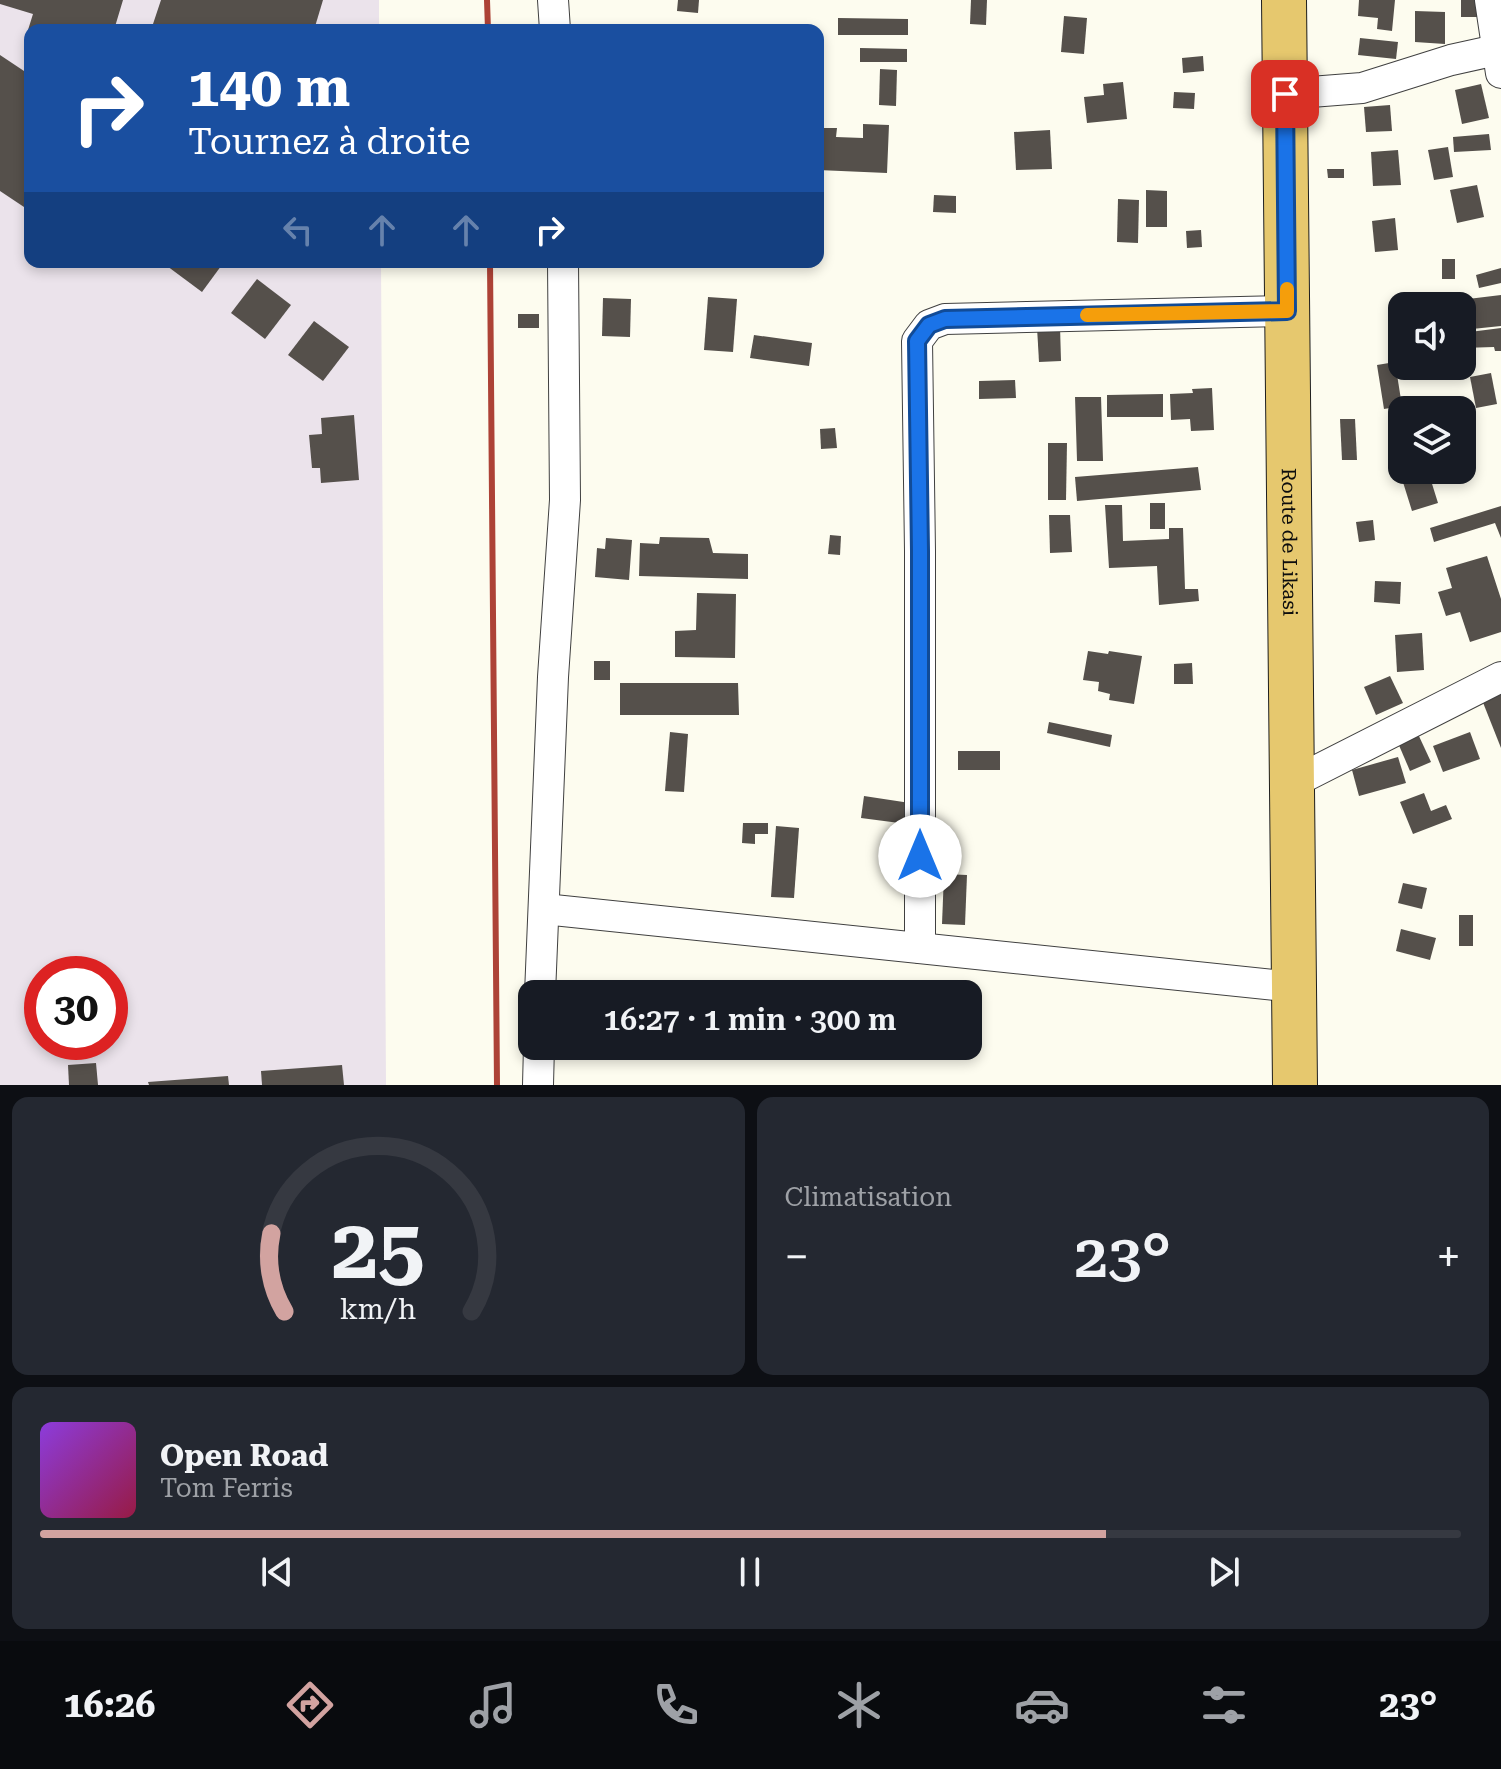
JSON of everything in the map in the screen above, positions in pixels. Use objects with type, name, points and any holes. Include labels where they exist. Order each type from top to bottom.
[{"type":"highway","name":"Route de Likasi","points":[[1284,0],[1295,1085]]},
{"type":"street","points":[[553,0],[555,24]]},
{"type":"street","points":[[1285,94],[1362,88],[1451,60],[1500,57],[1490,0]]},
{"type":"street","points":[[541,980],[553,677],[565,500],[563,268]]},
{"type":"street","points":[[920,948],[917,341],[929,325],[945,319],[1287,311]]},
{"type":"street","points":[[1292,783],[1501,677]]},
{"type":"street","points":[[544,909],[1294,987]]},
{"type":"street","points":[[538,1085],[539,1060]]},
{"type":"shaded area","points":[[0,0],[379,0],[379,24],[24,24],[24,268],[381,268],[386,1085],[0,1085]]},
{"type":"building","points":[[0,0],[123,0],[116,24],[30,24],[33,14],[0,4]]},
{"type":"building","points":[[161,0],[323,0],[316,24],[153,24]]},
{"type":"building","points":[[678,0],[699,0],[698,13],[677,11]]},
{"type":"building","points":[[971,0],[987,0],[986,25],[970,24]]},
{"type":"building","points":[[1359,0],[1395,0],[1392,31],[1377,29],[1378,18],[1358,16]]},
{"type":"building","points":[[1461,0],[1478,0],[1479,17],[1461,17]]},
{"type":"building","points":[[1415,11],[1445,12],[1445,44],[1415,42]]},
{"type":"building","points":[[1064,16],[1087,18],[1084,54],[1061,52]]},
{"type":"building","points":[[838,18],[908,19],[908,35],[838,35]]},
{"type":"building","points":[[1360,38],[1398,42],[1396,59],[1358,55]]},
{"type":"building","points":[[860,48],[907,49],[907,62],[860,62]]},
{"type":"building","points":[[0,55],[24,71],[24,207],[0,191]]},
{"type":"building","points":[[1203,56],[1204,71],[1183,73],[1182,58]]},
{"type":"building","points":[[880,69],[897,70],[896,106],[879,105]]},
{"type":"building","points":[[1123,82],[1127,119],[1087,123],[1084,97],[1104,95],[1103,84]]},
{"type":"building","points":[[1481,84],[1489,118],[1462,124],[1455,90]]},
{"type":"building","points":[[1174,92],[1195,93],[1194,109],[1173,108]]},
{"type":"building","points":[[1390,105],[1392,131],[1366,132],[1364,107]]},
{"type":"building","points":[[863,124],[889,125],[887,173],[824,170],[824,128],[837,128],[836,137],[863,138]]},
{"type":"building","points":[[1050,130],[1052,169],[1016,170],[1014,132]]},
{"type":"building","points":[[1489,134],[1491,150],[1454,152],[1453,137]]},
{"type":"building","points":[[1448,147],[1453,177],[1434,180],[1428,150]]},
{"type":"building","points":[[1398,150],[1401,185],[1373,186],[1371,152]]},
{"type":"building","points":[[1327,169],[1344,169],[1344,178],[1328,178]]},
{"type":"building","points":[[1477,185],[1484,217],[1457,223],[1450,190]]},
{"type":"building","points":[[1146,190],[1167,191],[1167,227],[1146,227]]},
{"type":"building","points":[[934,195],[956,196],[956,213],[933,212]]},
{"type":"building","points":[[1118,199],[1139,200],[1138,243],[1117,242]]},
{"type":"building","points":[[1395,218],[1398,250],[1375,252],[1372,221]]},
{"type":"building","points":[[1201,230],[1202,247],[1187,248],[1186,231]]},
{"type":"building","points":[[1442,259],[1455,259],[1455,279],[1442,279]]},
{"type":"building","points":[[170,268],[220,268],[202,292]]},
{"type":"building","points":[[1501,268],[1501,283],[1479,288],[1476,275]]},
{"type":"building","points":[[257,279],[291,305],[265,339],[231,313]]},
{"type":"building","points":[[1501,295],[1501,326],[1476,329],[1476,298]]},
{"type":"building","points":[[708,297],[737,299],[733,352],[704,350]]},
{"type":"building","points":[[603,298],[631,299],[630,337],[602,336]]},
{"type":"building","points":[[518,314],[539,314],[539,328],[518,328]]},
{"type":"building","points":[[314,321],[349,347],[323,381],[288,355]]},
{"type":"building","points":[[1060,326],[1061,361],[1039,362],[1037,327]]},
{"type":"building","points":[[1501,328],[1501,351],[1495,351],[1494,347],[1476,348],[1476,331]]},
{"type":"building","points":[[754,335],[812,343],[809,366],[750,358]]},
{"type":"building","points":[[1388,363],[1388,380],[1398,380],[1400,396],[1388,396],[1388,408],[1384,409],[1377,365]]},
{"type":"building","points":[[1491,373],[1497,404],[1476,408],[1471,380],[1476,380],[1476,376]]},
{"type":"building","points":[[1015,380],[1016,398],[979,399],[979,381]]},
{"type":"building","points":[[1212,388],[1214,430],[1191,431],[1190,419],[1171,420],[1170,394]]},
{"type":"building","points":[[1163,394],[1163,417],[1107,417],[1107,395]]},
{"type":"building","points":[[1075,397],[1101,397],[1103,461],[1077,461]]},
{"type":"building","points":[[354,415],[359,480],[321,483],[320,468],[312,468],[309,435],[322,434],[321,418]]},
{"type":"building","points":[[1340,419],[1355,419],[1357,460],[1342,460]]},
{"type":"building","points":[[835,428],[837,448],[821,449],[820,429]]},
{"type":"building","points":[[1048,443],[1067,443],[1066,500],[1048,500]]},
{"type":"building","points":[[1198,467],[1201,490],[1077,501],[1075,477]]},
{"type":"building","points":[[1404,484],[1432,484],[1438,503],[1412,511]]},
{"type":"building","points":[[1150,503],[1165,503],[1165,529],[1150,529]]},
{"type":"building","points":[[1105,505],[1122,505],[1123,541],[1169,539],[1169,528],[1183,528],[1185,589],[1198,589],[1199,601],[1159,605],[1157,566],[1109,568]]},
{"type":"building","points":[[1501,506],[1501,538],[1495,523],[1434,542],[1430,528]]},
{"type":"building","points":[[1049,515],[1070,515],[1072,552],[1050,553]]},
{"type":"building","points":[[1373,520],[1375,540],[1359,542],[1356,522]]},
{"type":"building","points":[[830,535],[841,536],[840,555],[828,554]]},
{"type":"building","points":[[660,537],[709,538],[713,553],[748,554],[748,579],[639,576],[640,543],[659,544]]},
{"type":"building","points":[[606,538],[632,540],[629,580],[595,577],[597,548],[605,549]]},
{"type":"building","points":[[1487,556],[1501,599],[1501,632],[1470,642],[1460,612],[1446,616],[1438,592],[1452,588],[1446,568]]},
{"type":"building","points":[[1375,581],[1401,582],[1400,604],[1374,602]]},
{"type":"building","points":[[697,593],[736,594],[735,658],[675,657],[675,631],[696,630]]},
{"type":"building","points":[[1422,633],[1424,670],[1397,672],[1395,635]]},
{"type":"building","points":[[1088,651],[1142,656],[1134,704],[1109,700],[1110,694],[1098,691],[1099,682],[1083,680]]},
{"type":"building","points":[[594,661],[610,661],[610,680],[594,680]]},
{"type":"building","points":[[1192,663],[1193,684],[1174,684],[1174,664]]},
{"type":"building","points":[[1390,676],[1403,703],[1376,715],[1364,687]]},
{"type":"building","points":[[620,683],[738,683],[739,715],[620,715]]},
{"type":"building","points":[[1501,693],[1501,748],[1482,700]]},
{"type":"building","points":[[1049,722],[1112,735],[1110,747],[1047,733]]},
{"type":"building","points":[[670,732],[688,734],[684,792],[665,791]]},
{"type":"building","points":[[1470,732],[1480,759],[1443,772],[1433,746]]},
{"type":"building","points":[[1418,734],[1431,762],[1410,771],[1398,743]]},
{"type":"building","points":[[958,751],[1000,751],[1000,770],[958,770]]},
{"type":"building","points":[[1398,757],[1406,783],[1359,796],[1352,770]]},
{"type":"building","points":[[1424,793],[1431,811],[1446,805],[1452,819],[1413,834],[1400,802]]},
{"type":"building","points":[[864,796],[910,803],[907,824],[861,818]]},
{"type":"building","points":[[743,823],[768,823],[768,834],[755,834],[755,844],[742,843]]},
{"type":"building","points":[[776,826],[799,828],[794,898],[771,897]]},
{"type":"building","points":[[944,874],[967,875],[965,925],[942,924]]},
{"type":"building","points":[[1403,883],[1427,888],[1422,909],[1398,903]]},
{"type":"building","points":[[1459,915],[1473,915],[1473,946],[1459,946]]},
{"type":"building","points":[[1401,929],[1436,938],[1430,960],[1396,951]]},
{"type":"building","points":[[96,1063],[98,1085],[69,1085],[68,1065]]},
{"type":"building","points":[[342,1065],[344,1085],[262,1085],[261,1071]]},
{"type":"building","points":[[228,1076],[229,1085],[149,1085],[148,1082]]},
{"type":"railway","points":[[487,0],[488,24]]},
{"type":"railway","points":[[490,268],[497,1085]]},
{"type":"slow traffic","points":[[1087,315],[1287,311],[1287,289]]},
{"type":"route","points":[[920,856],[917,341],[929,325],[945,319],[1287,311],[1285,94]]}]
